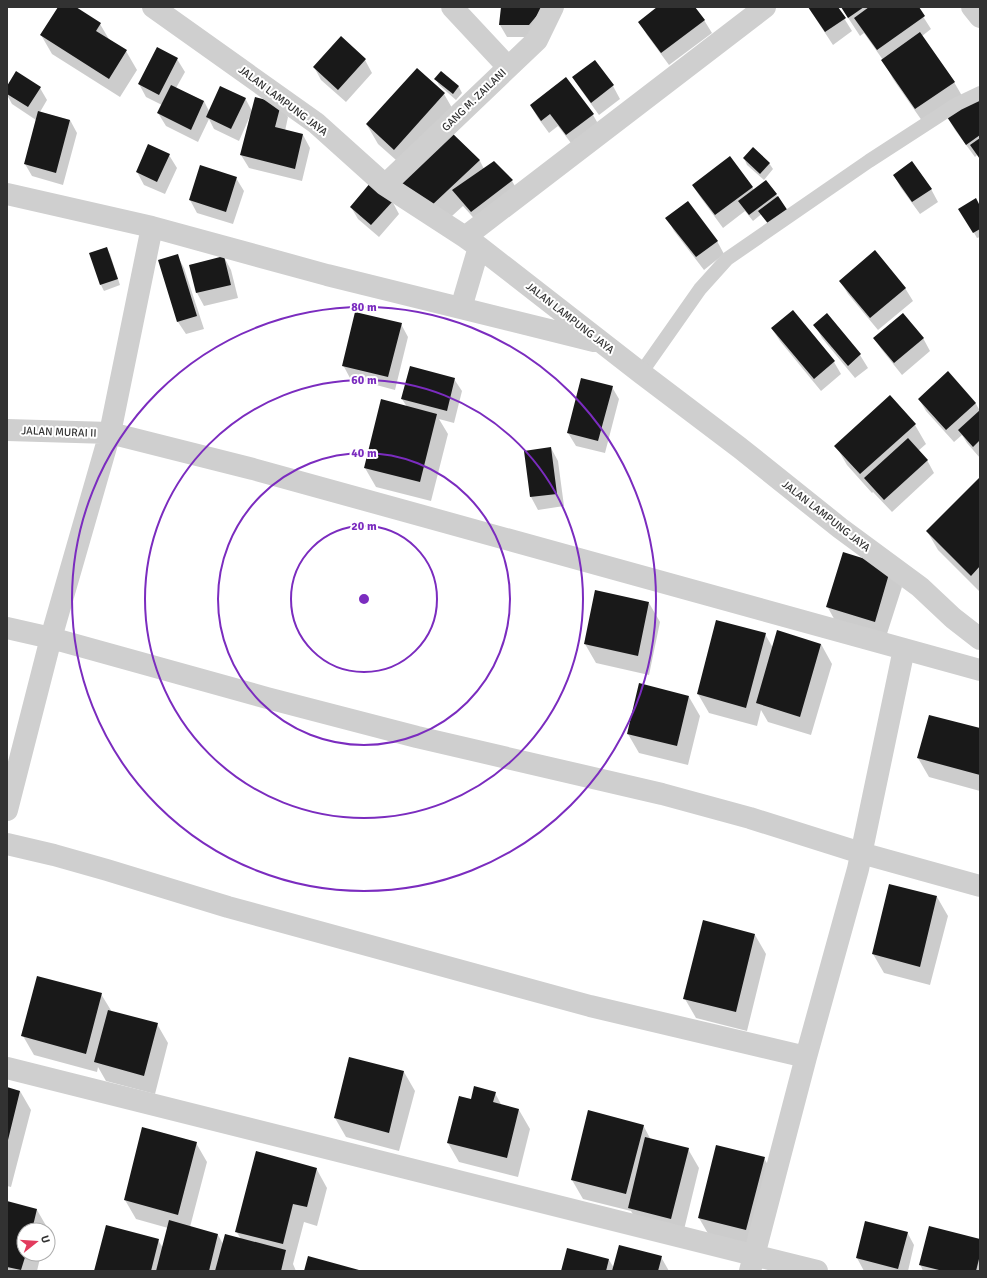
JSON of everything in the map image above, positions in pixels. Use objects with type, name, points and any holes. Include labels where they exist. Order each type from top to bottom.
[{"type":"street","name":"JALAN LAMPUNG JAYA","points":[[153,7],[316,123],[385,185],[472,242],[601,343],[740,448],[840,528],[920,587],[953,618],[980,639]]},
{"type":"street","points":[[452,7],[508,67]]},
{"type":"street","name":"GANG M. ZAILANI","points":[[385,185],[536,40],[553,7]]},
{"type":"street","points":[[461,308],[472,242],[765,7]]},
{"type":"street","points":[[972,7],[980,17]]},
{"type":"street","points":[[8,198],[152,227],[327,275],[601,343]]},
{"type":"street","points":[[7,810],[51,638],[110,433],[152,227]]},
{"type":"street","name":"JALAN MURAI II","points":[[7,430],[110,433],[254,469],[980,670]]},
{"type":"street","points":[[7,628],[51,638],[267,698],[387,729],[662,794],[750,818],[861,854],[980,886]]},
{"type":"street","points":[[752,1263],[806,1057],[856,876],[904,649]]},
{"type":"street","points":[[7,844],[54,855],[228,907],[590,1006],[806,1057]]},
{"type":"street","points":[[7,1068],[752,1263],[817,1271]]},
{"type":"lane","points":[[641,373],[700,289],[727,259],[869,161],[957,104],[980,93]]},
{"type":"building","points":[[58,7],[76,7],[101,23],[96,31],[127,50],[109,79],[40,35]]},
{"type":"building","points":[[501,7],[544,7],[529,25],[499,25]]},
{"type":"building","points":[[657,7],[695,7],[705,20],[661,53],[638,22]]},
{"type":"building","points":[[808,7],[838,7],[846,18],[825,32]]},
{"type":"building","points":[[841,7],[864,7],[848,18]]},
{"type":"building","points":[[869,7],[919,7],[925,16],[877,50],[854,18]]},
{"type":"building","points":[[920,32],[955,82],[915,109],[881,60]]},
{"type":"building","points":[[341,36],[366,59],[338,90],[313,67]]},
{"type":"building","points":[[157,47],[178,58],[159,95],[138,84]]},
{"type":"building","points":[[595,60],[614,85],[591,103],[572,77]]},
{"type":"building","points":[[417,68],[445,93],[394,150],[366,124]]},
{"type":"building","points":[[16,71],[41,87],[28,107],[7,94],[7,86]]},
{"type":"building","points":[[441,71],[459,86],[453,94],[434,79]]},
{"type":"building","points":[[566,77],[594,114],[566,135],[550,114],[541,121],[530,105]]},
{"type":"building","points":[[171,85],[204,101],[191,130],[157,113]]},
{"type":"building","points":[[220,86],[246,98],[231,129],[206,117]]},
{"type":"building","points":[[255,97],[281,104],[275,127],[303,134],[295,169],[240,155]]},
{"type":"building","points":[[980,98],[980,135],[966,145],[947,117]]},
{"type":"building","points":[[38,111],[70,120],[56,173],[24,164]]},
{"type":"building","points":[[451,132],[480,160],[431,206],[400,184]]},
{"type":"building","points":[[980,138],[980,159],[970,145]]},
{"type":"building","points":[[148,144],[170,154],[157,182],[136,172]]},
{"type":"building","points":[[753,147],[770,163],[760,174],[743,158]]},
{"type":"building","points":[[730,156],[753,187],[715,215],[692,185]]},
{"type":"building","points":[[494,161],[513,180],[471,212],[452,190]]},
{"type":"building","points":[[912,161],[932,189],[912,202],[893,175]]},
{"type":"building","points":[[200,165],[237,177],[226,212],[189,200]]},
{"type":"building","points":[[766,180],[777,194],[749,215],[738,201]]},
{"type":"building","points":[[371,182],[393,201],[371,225],[350,207]]},
{"type":"building","points":[[778,196],[788,211],[770,226],[758,211]]},
{"type":"building","points":[[976,198],[980,206],[980,229],[973,233],[958,209]]},
{"type":"building","points":[[688,201],[718,241],[696,257],[665,218]]},
{"type":"building","points":[[107,247],[118,279],[100,285],[89,253]]},
{"type":"building","points":[[875,250],[906,288],[870,318],[839,281]]},
{"type":"building","points":[[178,254],[197,316],[177,322],[158,260]]},
{"type":"building","points":[[224,256],[231,285],[196,293],[189,265]]},
{"type":"building","points":[[793,310],[835,361],[814,379],[771,328]]},
{"type":"building","points":[[355,312],[402,323],[388,377],[342,366]]},
{"type":"building","points":[[827,313],[861,354],[848,366],[813,325]]},
{"type":"building","points":[[903,313],[924,338],[894,363],[873,338]]},
{"type":"building","points":[[410,366],[455,378],[447,411],[401,399]]},
{"type":"building","points":[[948,371],[976,403],[946,430],[918,399]]},
{"type":"building","points":[[581,378],[613,386],[598,441],[567,433]]},
{"type":"building","points":[[890,395],[916,424],[860,474],[834,446]]},
{"type":"building","points":[[381,399],[437,414],[420,482],[364,468]]},
{"type":"building","points":[[980,410],[980,440],[973,447],[958,430]]},
{"type":"building","points":[[908,438],[928,460],[884,500],[864,478]]},
{"type":"building","points":[[551,447],[557,494],[530,497],[524,451]]},
{"type":"building","points":[[980,477],[980,566],[971,576],[926,531]]},
{"type":"building","points":[[843,552],[891,567],[875,622],[826,607]]},
{"type":"building","points":[[595,590],[649,602],[638,656],[584,644]]},
{"type":"building","points":[[716,620],[766,633],[746,708],[697,694]]},
{"type":"building","points":[[777,630],[821,644],[800,717],[756,703]]},
{"type":"building","points":[[639,683],[689,696],[677,746],[627,734]]},
{"type":"building","points":[[929,715],[980,728],[980,775],[917,758]]},
{"type":"building","points":[[889,884],[937,896],[920,967],[872,954]]},
{"type":"building","points":[[703,920],[755,934],[736,1012],[683,999]]},
{"type":"building","points":[[37,976],[102,993],[86,1054],[21,1036]]},
{"type":"building","points":[[108,1010],[158,1023],[144,1076],[94,1062]]},
{"type":"building","points":[[349,1057],[404,1071],[389,1133],[334,1118]]},
{"type":"building","points":[[474,1086],[496,1092],[493,1102],[519,1109],[507,1158],[447,1143],[459,1096],[471,1099]]},
{"type":"building","points":[[7,1087],[20,1091],[8,1140],[7,1140]]},
{"type":"building","points":[[588,1110],[644,1125],[626,1194],[571,1180]]},
{"type":"building","points":[[142,1127],[197,1142],[178,1215],[124,1200]]},
{"type":"building","points":[[645,1137],[689,1148],[671,1219],[628,1208]]},
{"type":"building","points":[[716,1145],[765,1157],[746,1230],[698,1218]]},
{"type":"building","points":[[256,1151],[317,1168],[307,1207],[293,1204],[283,1244],[235,1232]]},
{"type":"building","points":[[7,1201],[37,1209],[34,1222],[16,1222],[16,1262],[24,1262],[21,1270],[7,1267]]},
{"type":"building","points":[[169,1220],[218,1234],[209,1271],[156,1271]]},
{"type":"building","points":[[865,1221],[908,1232],[898,1269],[856,1258]]},
{"type":"building","points":[[106,1225],[159,1239],[151,1271],[94,1271]]},
{"type":"building","points":[[929,1226],[980,1239],[980,1255],[976,1271],[943,1271],[919,1265]]},
{"type":"building","points":[[225,1234],[286,1250],[281,1271],[215,1271]]},
{"type":"building","points":[[619,1245],[662,1256],[658,1271],[612,1271]]},
{"type":"building","points":[[567,1248],[609,1259],[606,1271],[561,1271]]},
{"type":"building","points":[[308,1256],[359,1270],[359,1271],[304,1271]]}]
